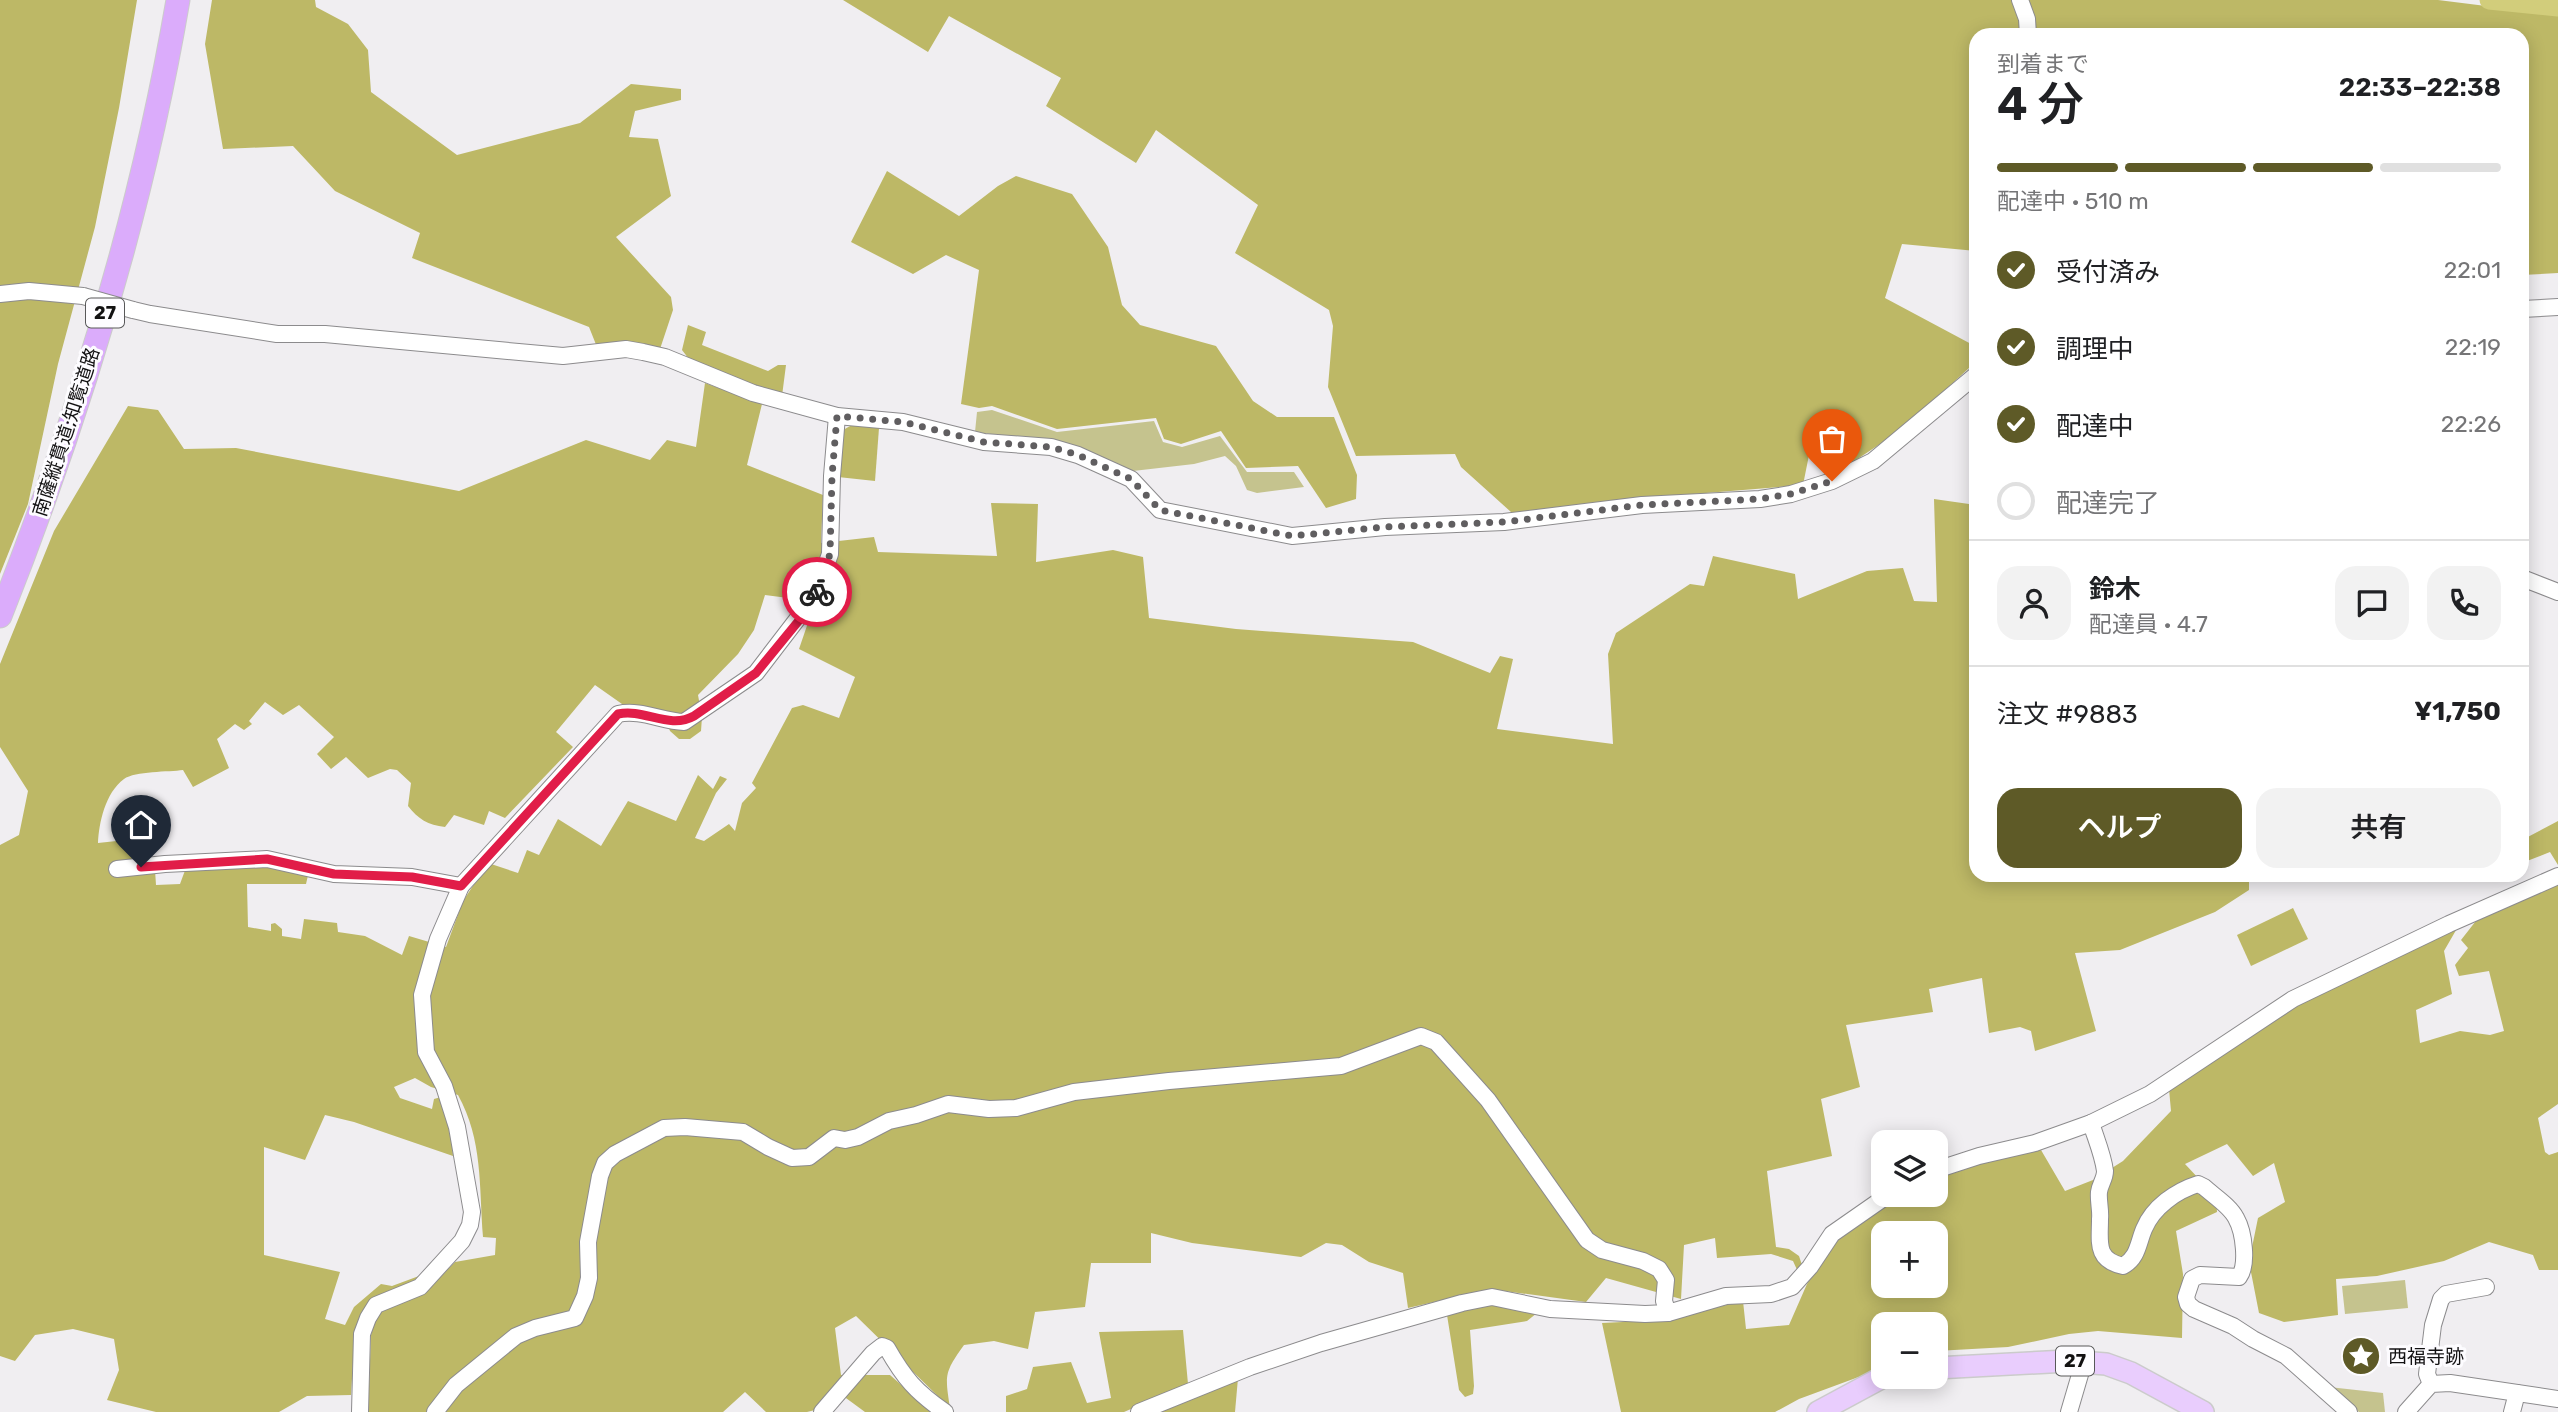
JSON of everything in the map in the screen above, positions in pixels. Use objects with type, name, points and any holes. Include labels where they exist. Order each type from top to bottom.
[{"type":"highway","name":"南薩縦貫道;知覧道路","points":[[0,616],[52,480],[119,263],[143,170],[178,0]]},
{"type":"main road","name":"27","points":[[1948,1367],[2084,1361],[2106,1364],[2131,1373],[2203,1412]]},
{"type":"main road","points":[[1818,1412],[1871,1383]]},
{"type":"street","points":[[2020,0],[2027,28]]},
{"type":"street","points":[[0,294],[29,291],[83,296],[150,314],[278,334],[325,334],[563,356],[626,349],[665,357],[753,393],[837,416],[903,422],[984,442],[1051,447],[1078,455],[1131,479],[1160,510],[1292,536],[1385,527],[1504,522],[1642,505],[1760,499],[1791,494],[1832,481],[1873,461],[1969,381]]},
{"type":"street","points":[[2529,309],[2558,307]]},
{"type":"street","points":[[360,1412],[362,1334],[368,1318],[376,1305],[420,1287],[462,1241],[470,1225],[472,1212],[457,1127],[444,1086],[426,1052],[422,1013],[422,995],[438,939],[461,886],[618,714],[629,712],[684,722],[756,673],[801,618],[815,596],[830,554],[837,416]]},
{"type":"street","points":[[2529,581],[2558,592]]},
{"type":"street","points":[[117,869],[267,859],[334,874],[412,877],[461,886]]},
{"type":"street","points":[[1948,1166],[2035,1143],[2091,1123],[2150,1094],[2293,999],[2449,924],[2558,876]]},
{"type":"street","points":[[435,1412],[456,1385],[516,1336],[535,1328],[575,1318],[585,1296],[589,1278],[588,1242],[600,1176],[605,1163],[615,1154],[664,1128],[743,1132],[792,1158],[809,1157],[834,1138],[845,1140],[858,1137],[889,1121],[948,1104],[989,1109],[1016,1108],[1074,1092],[1341,1066],[1421,1036],[1436,1042],[1488,1100],[1587,1240],[1602,1250],[1653,1265],[1664,1274],[1664,1301],[1668,1313]]},
{"type":"street","points":[[2091,1123],[2104,1163],[2105,1176],[2099,1192],[2098,1237],[2102,1254],[2112,1264],[2123,1266],[2129,1263],[2136,1254],[2144,1227],[2163,1203],[2192,1186],[2198,1184],[2204,1187],[2236,1217],[2244,1248],[2244,1270],[2239,1277],[2200,1275],[2192,1279],[2186,1297],[2188,1304],[2286,1356],[2348,1412]]},
{"type":"street","points":[[1139,1412],[1250,1367],[1321,1343],[1492,1297],[1549,1309],[1644,1314],[1668,1313],[1726,1296],[1771,1293],[1792,1287],[1810,1267],[1832,1234],[1871,1207]]},
{"type":"street","points":[[2431,1384],[2427,1374],[2433,1325],[2441,1299],[2446,1294],[2486,1287]]},
{"type":"street","points":[[822,1412],[882,1346],[887,1348],[903,1377],[919,1394],[945,1412]]},
{"type":"street","points":[[2069,1412],[2084,1361]]},
{"type":"street","points":[[2406,1412],[2431,1384],[2449,1383],[2558,1399]]},
{"type":"street","points":[[2512,1412],[2517,1393]]},
{"type":"shaded area","points":[[0,0],[137,0],[95,227],[58,364],[28,504],[0,574]]},
{"type":"shaded area","points":[[212,0],[315,0],[316,7],[348,24],[368,50],[371,92],[457,155],[580,123],[631,84],[681,89],[681,100],[635,111],[629,137],[658,139],[671,196],[616,237],[671,297],[673,310],[659,352],[597,347],[589,327],[412,258],[420,233],[335,191],[293,146],[223,149],[205,44]]},
{"type":"shaded area","points":[[843,0],[2438,0],[2558,15],[2558,273],[2529,275],[2529,28],[1969,28],[1969,250],[1902,244],[1885,298],[1969,343],[1969,368],[1904,428],[1853,462],[1810,450],[1803,485],[1632,499],[1535,513],[1511,512],[1461,467],[1455,454],[1356,456],[1328,387],[1333,326],[1329,310],[1235,253],[1258,205],[1156,130],[1136,163],[1046,106],[1061,78],[949,16],[928,52]]},
{"type":"shaded area","points":[[887,171],[959,216],[998,186],[1016,176],[1072,194],[1108,247],[1122,305],[1140,325],[1216,346],[1253,401],[1277,417],[1334,417],[1357,475],[1356,499],[1326,508],[1298,466],[1246,468],[1221,431],[1181,444],[1164,439],[1156,418],[1057,429],[992,406],[979,408],[961,404],[979,270],[946,255],[913,274],[851,242]]},
{"type":"shaded area","points":[[688,325],[706,332],[702,345],[768,371],[778,365],[786,365],[782,396],[692,363],[682,350]]},
{"type":"shaded area","points":[[705,383],[762,404],[747,465],[823,495],[821,543],[874,537],[878,552],[997,556],[991,503],[1038,504],[1036,562],[1113,550],[1143,557],[1149,618],[1236,629],[1413,642],[1490,673],[1500,656],[1513,659],[1497,729],[1613,744],[1608,654],[1616,633],[1690,584],[1704,586],[1713,556],[1795,574],[1798,599],[1867,571],[1903,568],[1914,601],[1937,602],[1934,499],[1969,504],[1969,882],[2249,882],[2249,890],[2215,912],[2120,950],[2075,953],[2096,1031],[2035,1051],[2031,1031],[2020,1027],[1989,1033],[1982,978],[1929,989],[1933,1012],[1846,1025],[1860,1087],[1821,1099],[1832,1156],[1767,1171],[1776,1247],[1789,1249],[1799,1256],[1803,1268],[1799,1274],[1793,1261],[1771,1254],[1717,1258],[1715,1238],[1684,1245],[1681,1299],[1606,1278],[1586,1302],[1490,1289],[1408,1308],[1403,1273],[1369,1262],[1342,1245],[1326,1243],[1301,1257],[1192,1243],[1151,1233],[1151,1263],[1091,1263],[1085,1307],[1035,1312],[1028,1349],[994,1341],[964,1345],[949,1369],[947,1388],[950,1408],[856,1316],[835,1328],[841,1375],[890,1375],[932,1412],[865,1412],[835,1390],[815,1410],[807,1412],[766,1412],[745,1392],[723,1412],[368,1412],[371,1335],[377,1315],[389,1307],[424,1294],[455,1262],[495,1255],[496,1238],[483,1237],[476,1146],[466,1112],[458,1095],[431,1087],[415,1078],[394,1087],[400,1098],[432,1109],[434,1099],[441,1097],[451,1126],[453,1156],[354,1122],[325,1115],[305,1160],[264,1147],[264,1255],[340,1272],[325,1319],[345,1325],[354,1307],[381,1284],[392,1286],[427,1273],[416,1284],[370,1305],[355,1330],[351,1395],[307,1396],[279,1412],[156,1412],[107,1400],[119,1370],[114,1339],[73,1329],[35,1335],[15,1361],[0,1356],[0,845],[19,835],[28,791],[0,747],[0,664],[54,531],[128,406],[158,410],[184,449],[236,448],[459,491],[586,440],[650,460],[667,440],[696,447]],"holes":[[[765,595],[788,598],[812,611],[799,649],[855,677],[839,718],[803,705],[792,708],[752,783],[756,788],[742,803],[735,831],[729,824],[704,841],[695,838],[716,793],[727,779],[720,776],[713,789],[698,775],[676,821],[628,801],[601,846],[558,819],[539,855],[527,850],[518,873],[488,863],[463,901],[446,947],[409,936],[402,955],[365,936],[338,932],[337,923],[304,919],[301,939],[282,936],[282,929],[275,923],[271,924],[271,931],[248,927],[247,884],[306,884],[309,871],[250,863],[187,865],[180,884],[156,885],[155,870],[140,861],[144,854],[141,844],[135,839],[98,843],[108,800],[124,779],[144,773],[183,770],[193,787],[229,768],[217,739],[235,724],[244,730],[252,724],[249,721],[265,702],[283,715],[299,705],[334,737],[317,754],[331,769],[346,757],[368,778],[390,769],[397,770],[411,783],[408,806],[420,818],[433,825],[445,827],[454,815],[484,825],[489,811],[505,818],[573,747],[556,732],[595,685],[622,704],[662,710],[670,731],[679,739],[690,739],[701,731],[702,717],[698,695],[738,654],[754,630]]]},
{"type":"shaded area","points":[[992,410],[1057,432],[1154,421],[1163,442],[1182,447],[1220,436],[1247,472],[1294,472],[1304,487],[1257,493],[1247,490],[1236,466],[1225,456],[1194,464],[1133,471],[1063,443],[975,432],[977,412]]},
{"type":"shaded area","points":[[852,425],[879,428],[875,481],[838,477],[843,430]]},
{"type":"shaded area","points":[[2558,821],[2558,865],[2550,852],[2529,860],[2529,836]]},
{"type":"shaded area","points":[[2558,878],[2558,1104],[2538,1118],[2545,1152],[2549,1155],[2558,1152],[2558,1270],[2539,1270],[2533,1255],[2489,1242],[2444,1261],[2377,1276],[2336,1279],[2338,1315],[2284,1322],[2259,1313],[2249,1262],[2258,1218],[2285,1202],[2274,1163],[2253,1176],[2227,1144],[2185,1164],[2216,1197],[2217,1212],[2176,1231],[2183,1274],[2182,1338],[2098,1331],[2069,1334],[2008,1347],[1948,1350],[1948,1312],[1871,1312],[1871,1372],[1799,1399],[1775,1412],[1621,1412],[1602,1323],[1664,1320],[1743,1301],[1746,1329],[1789,1325],[1807,1284],[1835,1241],[1885,1207],[1948,1207],[1948,1172],[2041,1150],[2065,1191],[2093,1180],[2123,1161],[2171,1111],[2169,1089],[2299,1001],[2459,925],[2444,951],[2452,994],[2416,1010],[2420,1043],[2460,1031],[2490,1035],[2504,1031],[2489,971],[2459,976],[2455,965],[2468,948],[2461,940],[2479,917]]},
{"type":"shaded area","points":[[2293,908],[2308,939],[2251,966],[2237,935]]},
{"type":"shaded area","points":[[2405,1280],[2408,1308],[2345,1314],[2342,1286]]},
{"type":"shaded area","points":[[1493,1303],[1537,1313],[1527,1321],[1470,1330],[1474,1386],[1473,1394],[1465,1397],[1459,1390],[1447,1315]]},
{"type":"shaded area","points":[[1183,1330],[1188,1384],[1124,1412],[1006,1412],[1006,1396],[1027,1389],[1033,1367],[1071,1362],[1087,1403],[1111,1398],[1099,1332]]},
{"type":"shaded area","points":[[1238,1378],[1235,1412],[1159,1412]]},
{"type":"shaded area","points":[[2329,1387],[2383,1393],[2385,1412],[2359,1412]]},
{"type":"waterway","points":[[2489,0],[2558,7]]},
{"type":"way so far","points":[[817,592],[830,554],[837,416],[903,422],[984,442],[1051,447],[1078,455],[1131,479],[1160,510],[1292,536],[1385,527],[1504,522],[1642,505],[1760,499],[1791,494],[1832,481]]},
{"type":"place","name":"西福寺跡","points":[[2361,1356]]},
{"type":"route","points":[[141,867],[267,859],[334,874],[412,877],[461,886],[618,714],[629,712],[673,722],[684,722],[694,716],[756,673],[801,618],[817,592]]}]
